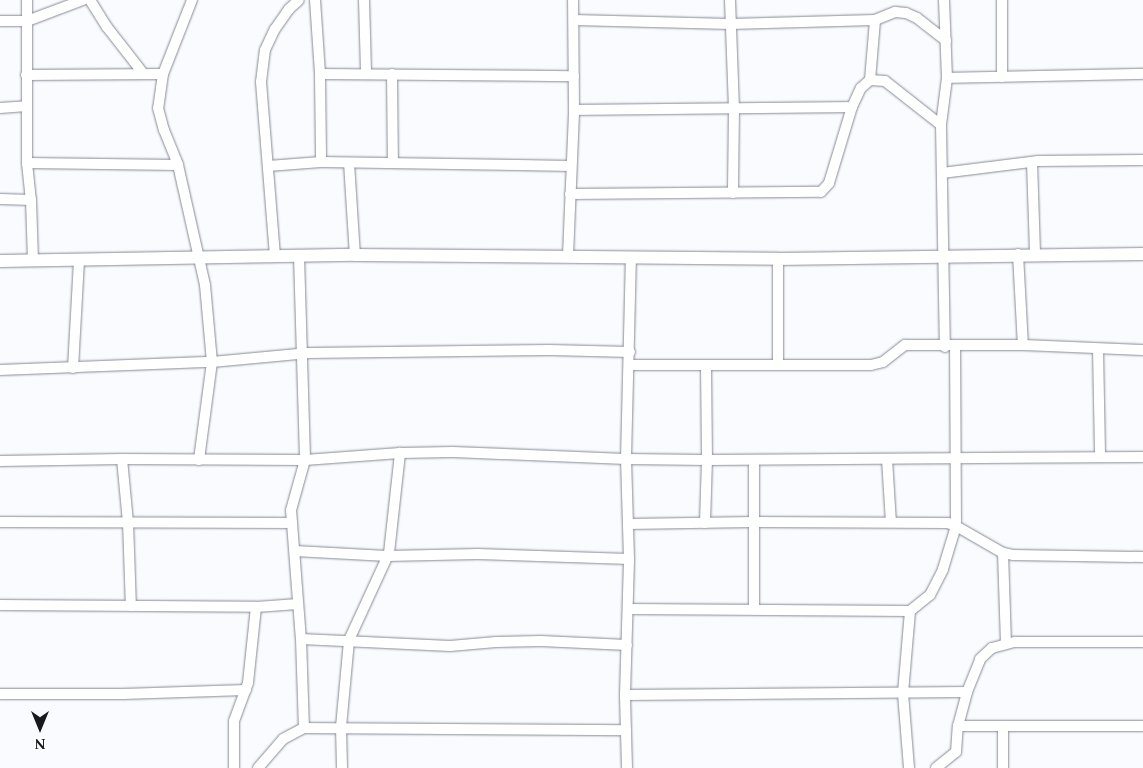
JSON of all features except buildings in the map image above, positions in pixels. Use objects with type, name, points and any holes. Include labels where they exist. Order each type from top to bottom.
[{"type":"street","points":[[27,0],[27,163],[34,260]]},
{"type":"street","points":[[0,20],[27,21],[83,0]]},
{"type":"street","points":[[90,0],[107,27],[143,73]]},
{"type":"street","points":[[192,0],[163,74],[158,108],[164,130],[178,165],[205,285],[212,362],[199,460]]},
{"type":"street","points":[[275,256],[261,82],[265,50],[289,9],[300,0]]},
{"type":"street","points":[[315,0],[320,74],[321,162]]},
{"type":"street","points":[[364,0],[366,73]]},
{"type":"street","points":[[568,256],[574,110],[573,0]]},
{"type":"street","points":[[730,0],[734,108],[733,193]]},
{"type":"street","points":[[1002,0],[1002,77]]},
{"type":"street","points":[[629,609],[910,611],[930,595],[943,569],[956,526],[956,458],[943,256],[941,125],[947,78],[942,2]]},
{"type":"street","points":[[574,20],[730,24],[875,20],[895,12],[906,13],[917,18],[946,42]]},
{"type":"street","points":[[870,80],[875,20]]},
{"type":"street","points":[[26,75],[163,74]]},
{"type":"street","points":[[320,74],[574,76]]},
{"type":"street","points":[[392,74],[393,163]]},
{"type":"street","points":[[947,78],[1143,74]]},
{"type":"street","points":[[570,194],[816,192],[825,190],[829,183],[852,107],[860,88],[870,80],[885,81],[941,125]]},
{"type":"street","points":[[0,108],[27,106]]},
{"type":"street","points":[[574,110],[852,107]]},
{"type":"street","points":[[942,172],[1032,162],[1143,160]]},
{"type":"street","points":[[268,166],[321,162],[571,166]]},
{"type":"street","points":[[1032,162],[1035,254]]},
{"type":"street","points":[[27,163],[178,165]]},
{"type":"street","points":[[349,163],[355,255]]},
{"type":"street","points":[[0,199],[31,200]]},
{"type":"street","points":[[0,261],[355,255],[778,259],[1018,254],[1143,254]]},
{"type":"street","points":[[1018,254],[1023,345]]},
{"type":"street","points":[[299,256],[305,460],[292,503],[292,523],[301,639],[304,728]]},
{"type":"street","points":[[627,768],[625,695],[629,559],[626,460],[630,365],[631,257]]},
{"type":"street","points":[[778,259],[778,364]]},
{"type":"street","points":[[73,368],[79,260]]},
{"type":"street","points":[[630,365],[871,365],[883,362],[906,345],[950,347],[1023,345],[1143,350]]},
{"type":"street","points":[[1098,349],[1100,457]]},
{"type":"street","points":[[0,370],[212,362],[301,354],[550,350],[630,352]]},
{"type":"street","points":[[705,523],[707,460],[706,366]]},
{"type":"street","points":[[0,461],[122,459],[305,460],[400,453],[453,452],[626,460],[1143,457]]},
{"type":"street","points":[[342,768],[341,727],[350,640],[387,556],[400,453]]},
{"type":"street","points":[[122,459],[128,522],[130,606]]},
{"type":"street","points":[[887,459],[891,522]]},
{"type":"street","points":[[754,460],[754,609]]},
{"type":"street","points":[[0,522],[292,523]]},
{"type":"street","points":[[628,524],[754,522],[948,523],[1003,553],[1034,556],[1143,557]]},
{"type":"street","points":[[294,551],[387,556],[478,554],[629,559]]},
{"type":"street","points":[[1003,553],[1006,643]]},
{"type":"street","points":[[0,605],[256,607],[298,604]]},
{"type":"street","points":[[234,768],[234,721],[246,690],[256,607]]},
{"type":"street","points":[[909,768],[903,693],[910,611]]},
{"type":"street","points":[[301,639],[450,646],[532,642],[627,645]]},
{"type":"street","points":[[936,768],[956,752],[958,726],[966,692],[980,659],[992,648],[1006,643],[1143,642]]},
{"type":"street","points":[[0,694],[123,694],[246,690]]},
{"type":"street","points":[[625,695],[966,692]]},
{"type":"street","points":[[958,726],[1143,726]]},
{"type":"street","points":[[1003,726],[1003,768]]},
{"type":"street","points":[[258,768],[283,738],[304,728],[626,730]]}]
